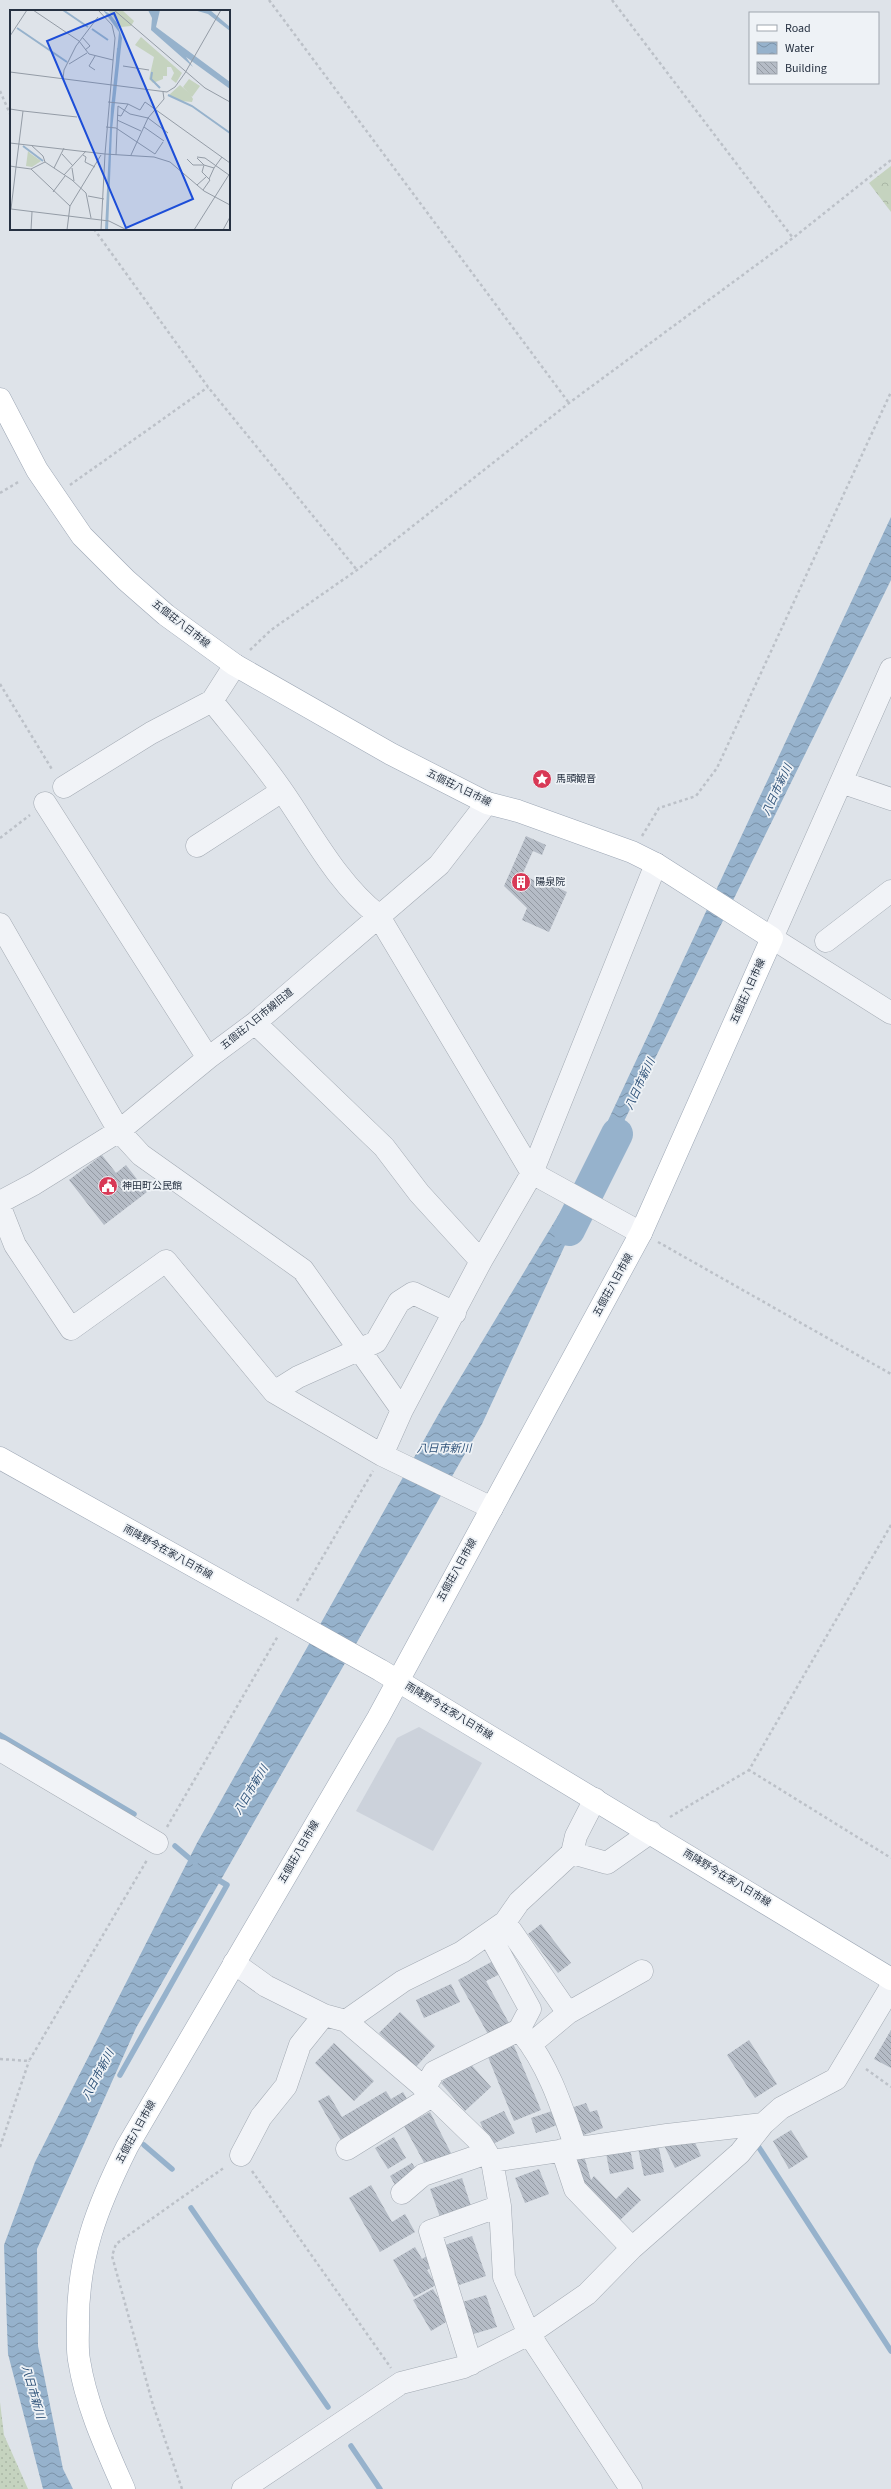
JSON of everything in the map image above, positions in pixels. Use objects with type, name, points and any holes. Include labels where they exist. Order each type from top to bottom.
[{"type":"main road","name":"五個荘八日市線","points":[[0,399],[37,470],[82,536],[126,580],[166,615],[235,665],[391,754],[487,803],[518,811],[632,852],[656,864],[772,938],[641,1233],[492,1508],[388,1675],[378,1718],[127,2147],[103,2195],[85,2248],[78,2294],[79,2360],[97,2428],[124,2489]]},
{"type":"main road","name":"雨降野今在家八日市線","points":[[0,1458],[388,1675],[651,1832],[891,1979]]},
{"type":"street","points":[[64,787],[151,733],[212,701],[235,665]]},
{"type":"street","points":[[891,669],[772,938],[891,1013]]},
{"type":"street","points":[[212,701],[282,791],[332,866],[366,906],[378,915],[532,1174],[641,1233]]},
{"type":"street","points":[[841,782],[891,799]]},
{"type":"street","points":[[197,846],[282,791]]},
{"type":"street","points":[[45,803],[208,1058]]},
{"type":"street","name":"五個荘八日市線旧道","points":[[0,1202],[34,1184],[119,1131],[208,1058],[254,1023],[378,915],[439,865],[487,803]]},
{"type":"street","points":[[382,1455],[402,1410],[455,1313],[481,1261],[532,1174],[656,864]]},
{"type":"street","points":[[826,941],[891,891]]},
{"type":"street","points":[[0,924],[119,1131],[141,1155],[303,1270],[402,1410]]},
{"type":"street","points":[[254,1023],[384,1147],[419,1193],[481,1261]]},
{"type":"street","points":[[0,1207],[15,1245],[71,1329],[166,1261],[274,1392],[382,1455],[492,1508]]},
{"type":"street","points":[[274,1392],[298,1377],[376,1342],[400,1302],[413,1293],[455,1313]]},
{"type":"street","points":[[0,1750],[157,1843]]},
{"type":"street","points":[[346,2021],[403,1981],[462,1952],[497,1928],[520,1902],[572,1853],[576,1836],[595,1799]]},
{"type":"street","points":[[572,1853],[607,1863],[651,1832]]},
{"type":"street","points":[[497,1928],[568,2013]]},
{"type":"street","points":[[497,1928],[530,2009],[525,2037],[555,2089],[569,2149],[574,2189],[632,2248]]},
{"type":"street","points":[[234,1963],[266,1986],[324,2015],[346,2021],[428,2093],[480,2143],[489,2157],[500,2206],[504,2277],[529,2334],[631,2489]]},
{"type":"street","points":[[347,2149],[428,2093],[434,2072],[525,2037],[642,1971]]},
{"type":"street","points":[[243,2489],[401,2383],[471,2364],[529,2334],[587,2294],[632,2248],[740,2153],[763,2124],[782,2108],[836,2079],[891,1987]]},
{"type":"street","points":[[241,2155],[261,2116],[286,2086],[300,2045],[324,2015]]},
{"type":"street","points":[[402,2193],[423,2175],[489,2157],[569,2149],[668,2135],[763,2124]]},
{"type":"street","points":[[471,2364],[430,2231],[500,2206]]},
{"type":"path","points":[[270,0],[569,403]]},
{"type":"path","points":[[612,0],[793,238]]},
{"type":"path","points":[[0,91],[10,114]]},
{"type":"path","points":[[235,665],[271,630],[357,570],[569,403],[793,238],[891,160]]},
{"type":"path","points":[[95,230],[208,387],[357,570]]},
{"type":"path","points":[[55,496],[208,387]]},
{"type":"path","points":[[632,852],[659,808],[696,796],[717,768],[891,392]]},
{"type":"path","points":[[0,684],[64,787]]},
{"type":"path","points":[[0,838],[45,803]]},
{"type":"path","points":[[641,1233],[891,1374]]},
{"type":"path","points":[[287,1619],[382,1455]]},
{"type":"path","points":[[670,1817],[749,1770],[891,1524]]},
{"type":"path","points":[[749,1770],[891,1858]]},
{"type":"path","points":[[849,2057],[891,2087]]},
{"type":"path","points":[[0,2147],[29,2060]]},
{"type":"path","points":[[182,2489],[153,2405],[112,2256],[116,2244],[241,2155],[401,2383]]},
{"type":"shaded area","points":[[419,1727],[482,1763],[433,1851],[356,1811],[397,1738]]},
{"type":"green space","points":[[891,166],[891,212],[869,183]]},
{"type":"green space","points":[[0,2402],[4,2435],[28,2489],[0,2489]]},
{"type":"water","name":"八日市新川","points":[[891,517],[891,580],[598,1174],[482,1424],[136,2028],[37,2249],[38,2346],[63,2469],[73,2489],[43,2489],[8,2354],[4,2245],[35,2162],[197,1843],[442,1408],[582,1176]]},
{"type":"building","name":"陽泉院","points":[[526,836],[546,845],[542,855],[533,851],[522,875],[534,880],[539,885],[541,880],[567,892],[549,932],[522,920],[527,908],[504,886]]},
{"type":"building","name":"神田町公民館","points":[[102,1155],[116,1173],[126,1165],[147,1192],[104,1225],[69,1180]]},
{"type":"building","points":[[541,1924],[571,1963],[558,1973],[528,1934]]},
{"type":"building","points":[[493,1961],[500,1974],[486,1981],[510,2025],[489,2036],[458,1980]]},
{"type":"building","points":[[451,1984],[460,2002],[424,2018],[416,2000]]},
{"type":"building","points":[[400,2012],[435,2046],[415,2068],[379,2033]]},
{"type":"building","points":[[891,2030],[891,2068],[874,2059]]},
{"type":"building","points":[[749,2040],[777,2084],[755,2098],[727,2055]]},
{"type":"building","points":[[512,2041],[541,2110],[514,2121],[486,2052]]},
{"type":"building","points":[[334,2043],[374,2081],[354,2101],[315,2063]]},
{"type":"building","points":[[467,2060],[491,2087],[465,2111],[441,2083]]},
{"type":"building","points":[[386,2091],[391,2099],[403,2092],[411,2106],[343,2144],[318,2101],[329,2095],[342,2117]]},
{"type":"building","points":[[586,2103],[590,2112],[597,2110],[603,2128],[581,2136],[571,2108]]},
{"type":"building","points":[[504,2111],[515,2133],[491,2145],[480,2122]]},
{"type":"building","points":[[552,2111],[557,2125],[536,2133],[531,2118]]},
{"type":"building","points":[[430,2112],[451,2153],[426,2166],[404,2126]]},
{"type":"building","points":[[791,2130],[808,2157],[789,2169],[773,2141]]},
{"type":"building","points":[[692,2136],[701,2156],[675,2168],[661,2139]]},
{"type":"building","points":[[394,2137],[406,2158],[388,2169],[375,2148]]},
{"type":"building","points":[[657,2139],[664,2172],[644,2176],[637,2144]]},
{"type":"building","points":[[629,2143],[634,2169],[610,2174],[605,2148]]},
{"type":"building","points":[[584,2156],[591,2180],[594,2176],[616,2199],[628,2187],[641,2200],[616,2224],[580,2188],[572,2160]]},
{"type":"building","points":[[412,2163],[418,2173],[395,2185],[390,2176]]},
{"type":"building","points":[[539,2169],[549,2194],[525,2203],[515,2178]]},
{"type":"building","points":[[462,2178],[471,2206],[440,2217],[430,2189]]},
{"type":"building","points":[[371,2185],[392,2222],[405,2214],[415,2232],[380,2252],[349,2198]]},
{"type":"building","points":[[472,2236],[486,2276],[459,2285],[445,2245]]},
{"type":"building","points":[[415,2247],[422,2259],[428,2255],[434,2266],[427,2270],[436,2285],[414,2297],[393,2260]]},
{"type":"building","points":[[433,2289],[451,2319],[431,2331],[413,2300]]},
{"type":"building","points":[[486,2295],[497,2327],[470,2335],[459,2303]]},
{"type":"waterway","name":"八日市新川","points":[[569,1230],[617,1134]]},
{"type":"waterway","points":[[0,1735],[134,1814]]},
{"type":"waterway","points":[[175,1846],[195,1863]]},
{"type":"waterway","points":[[120,2075],[227,1885],[215,1878]]},
{"type":"waterway","points":[[144,2145],[172,2169]]},
{"type":"waterway","points":[[758,2146],[891,2351]]},
{"type":"waterway","points":[[191,2208],[328,2407]]},
{"type":"waterway","points":[[351,2446],[380,2489]]},
{"type":"place","name":"馬頭観音","points":[[542,779]]},
{"type":"place","name":"陽泉院","points":[[521,882]]},
{"type":"place","name":"神田町公民館","points":[[108,1186]]}]
